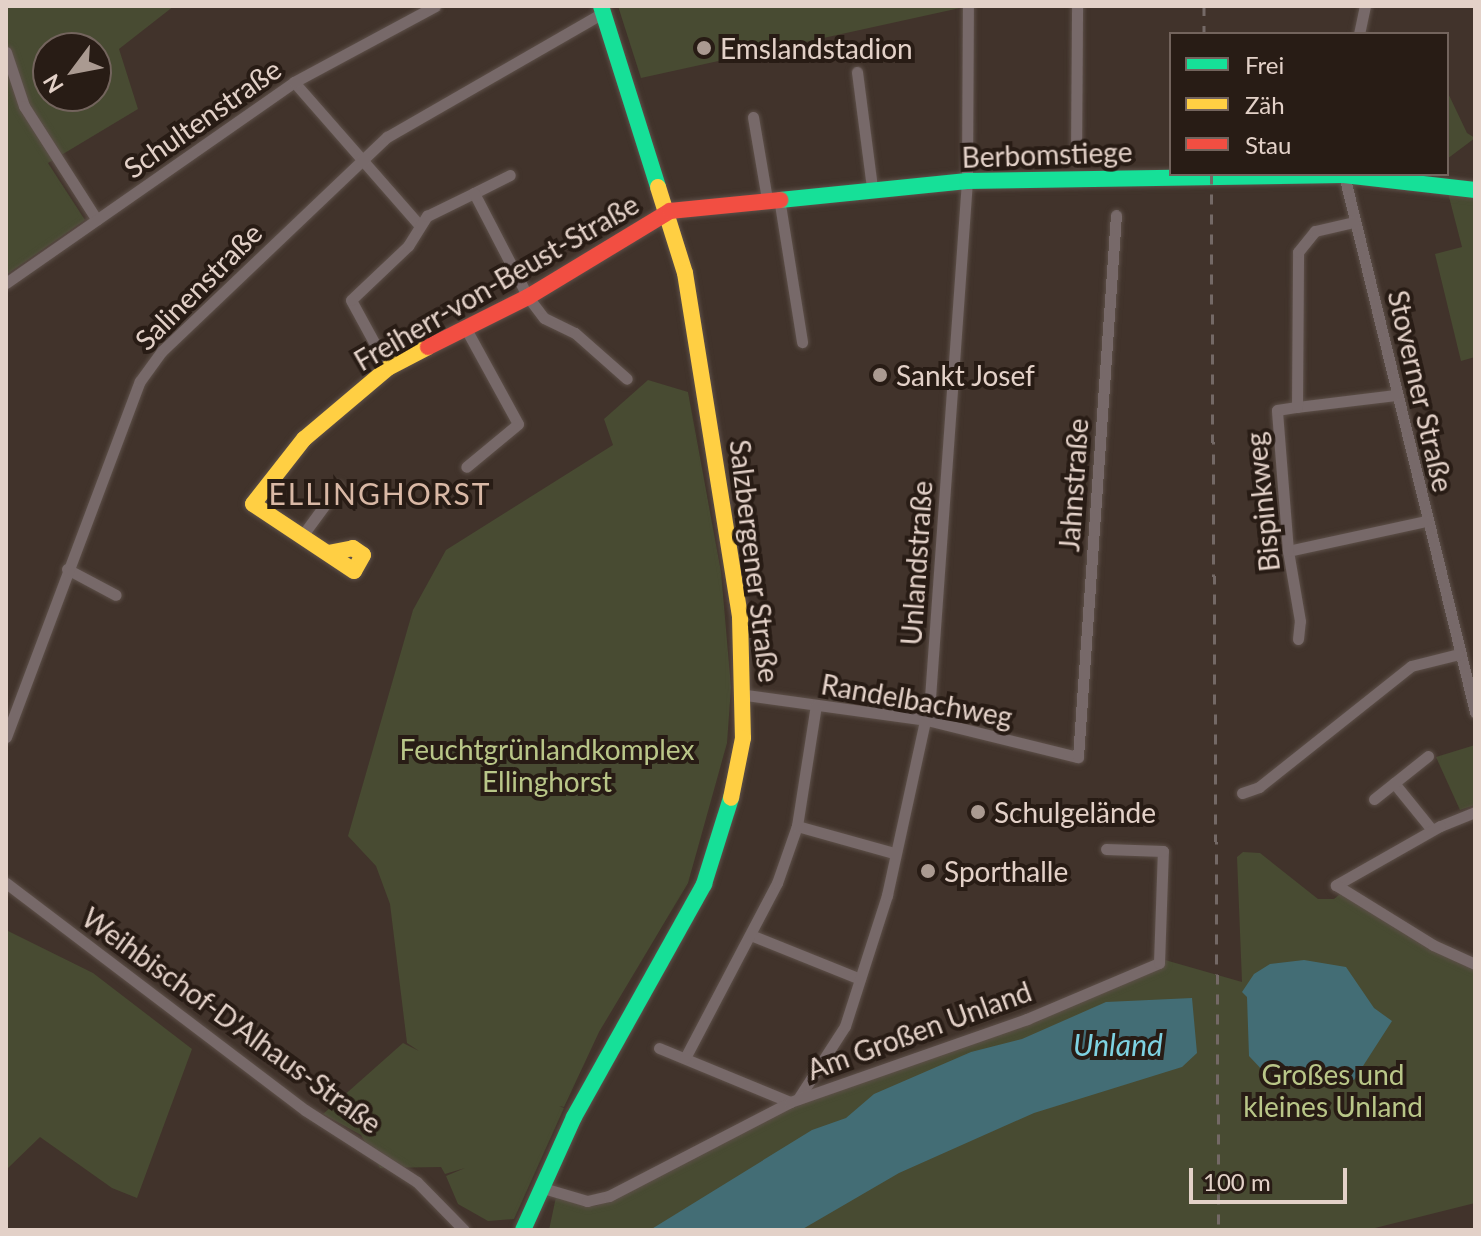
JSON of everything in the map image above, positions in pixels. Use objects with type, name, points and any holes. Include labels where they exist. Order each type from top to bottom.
[{"type":"street","name":"Schultenstraße","points":[[6,283],[294,82],[435,6]]},
{"type":"street","name":"Unlandstraße","points":[[794,1100],[845,1026],[887,895],[894,853],[927,720],[967,181],[968,6]]},
{"type":"street","points":[[1076,160],[1077,6]]},
{"type":"street","points":[[1359,32],[1365,6]]},
{"type":"street","name":"Salinenstraße","points":[[6,737],[140,381],[164,349],[387,137],[602,9]]},
{"type":"street","name":"Salzbergener Straße","points":[[523,1230],[574,1117],[704,884],[729,811],[746,695],[740,617],[702,360],[670,211],[602,9]]},
{"type":"street","points":[[6,52],[24,106],[97,220]]},
{"type":"street","points":[[857,72],[872,188]]},
{"type":"street","points":[[294,82],[362,160],[391,186],[420,226]]},
{"type":"street","points":[[753,117],[802,342]]},
{"type":"street","points":[[388,368],[351,300],[408,246],[427,216],[510,175]]},
{"type":"street","name":"Berbomstiege","points":[[670,211],[872,188],[967,181],[1281,176]]},
{"type":"street","name":"Stoverner Straße","points":[[1344,176],[1475,712]]},
{"type":"street","name":"Berbomstiege","points":[[1353,176],[1475,190]]},
{"type":"street","points":[[474,193],[528,297],[544,318],[575,333],[627,379]]},
{"type":"street","name":"Freiherr-von-Beust-Straße","points":[[302,536],[253,504],[304,439],[388,368],[528,297],[670,211]]},
{"type":"street","name":"Jahnstraße","points":[[1078,757],[1116,215]]},
{"type":"street","name":"Bispinkweg","points":[[1298,639],[1300,621],[1288,551],[1277,410],[1297,407],[1298,252],[1315,231],[1354,222]]},
{"type":"street","points":[[466,329],[518,424],[466,467]]},
{"type":"street","points":[[1297,407],[1396,395]]},
{"type":"street","points":[[328,553],[302,536],[338,487]]},
{"type":"street","points":[[1288,551],[1426,521]]},
{"type":"street","points":[[67,569],[116,595]]},
{"type":"street","points":[[1242,793],[1259,787],[1411,666],[1459,654]]},
{"type":"street","name":"Randelbachweg","points":[[746,695],[927,720],[1078,757]]},
{"type":"street","points":[[685,1058],[753,936],[797,826],[816,705]]},
{"type":"street","points":[[1374,799],[1428,756]]},
{"type":"street","points":[[1394,783],[1432,830]]},
{"type":"street","points":[[1475,812],[1432,830],[1336,885],[1433,945],[1475,964]]},
{"type":"street","points":[[797,826],[894,853]]},
{"type":"street","name":"Am Großen Unland","points":[[543,1188],[587,1201],[609,1196],[794,1100],[1027,1019],[1159,963],[1163,851],[1106,849]]},
{"type":"street","name":"Weihbischof-D'Alhaus-Straße","points":[[6,883],[305,1110],[417,1182],[464,1230]]},
{"type":"street","points":[[753,936],[860,979]]},
{"type":"street","points":[[659,1048],[794,1100]]},
{"type":"green space","points":[[6,6],[174,6],[119,49],[138,109],[48,163],[85,220],[6,275]]},
{"type":"green space","name":"Emslandstadion","points":[[618,6],[960,6],[960,8],[641,78]]},
{"type":"green space","points":[[1449,95],[1467,133],[1475,138],[1449,158]]},
{"type":"green space","points":[[1448,193],[1475,196],[1475,357],[1461,361],[1435,254],[1462,247]]},
{"type":"green space","name":"Feuchtgrünlandkomplex Ellinghorst","points":[[648,380],[688,392],[721,572],[731,687],[727,743],[688,883],[599,1032],[564,1107],[559,1106],[564,1108],[514,1219],[488,1221],[458,1204],[446,1176],[465,1168],[445,1174],[441,1167],[380,1168],[361,1135],[323,1114],[403,1043],[419,1051],[407,1043],[390,904],[376,866],[348,836],[413,610],[446,550],[613,445],[604,419]]},
{"type":"green space","points":[[1475,745],[1475,805],[1460,810],[1436,757]]},
{"type":"green space","name":"Großes und kleines Unland","points":[[1243,852],[1260,853],[1318,899],[1334,899],[1344,891],[1475,965],[1475,1203],[1367,1230],[549,1230],[556,1197],[596,1206],[781,1111],[1144,976],[1165,960],[1242,982],[1237,857]]},
{"type":"green space","points":[[6,930],[93,973],[192,1049],[137,1198],[112,1188],[40,1137],[6,1170]]},
{"type":"water","name":"Unland","points":[[1304,960],[1346,967],[1374,1008],[1392,1021],[1354,1080],[1264,1072],[1249,1056],[1247,997],[1242,992],[1254,974],[1270,964]]},
{"type":"water","name":"Unland","points":[[1192,998],[1197,1053],[1182,1067],[1034,1113],[899,1173],[801,1230],[650,1230],[812,1130],[846,1118],[874,1094],[971,1052],[1022,1039],[1106,1002]]},
{"type":"railway","points":[[1204,6],[1204,32]]},
{"type":"railway","points":[[1211,176],[1219,1230]]},
{"type":"traffic: fast","points":[[601,6],[658,187]]},
{"type":"traffic: fast","points":[[780,200],[967,181],[1281,176]]},
{"type":"traffic: fast","points":[[1353,176],[1475,190]]},
{"type":"traffic: fast","points":[[523,1230],[574,1117],[704,884],[731,798]]},
{"type":"traffic: slow","points":[[658,187],[685,273],[740,617],[743,738],[731,798]]},
{"type":"traffic: slow","points":[[328,553],[353,548],[363,555],[354,571],[253,504],[304,439],[388,368],[428,347]]},
{"type":"traffic: jam","points":[[428,347],[528,297],[670,211],[780,200]]},
{"type":"place","name":"Emslandstadion","points":[[704,48]]},
{"type":"place","name":"Sankt Josef","points":[[880,375]]},
{"type":"place","name":"Schulgelände","points":[[978,812]]},
{"type":"place","name":"Sporthalle","points":[[928,871]]},
{"type":"district","name":"ELLINGHORST","points":[[380,493]]}]
